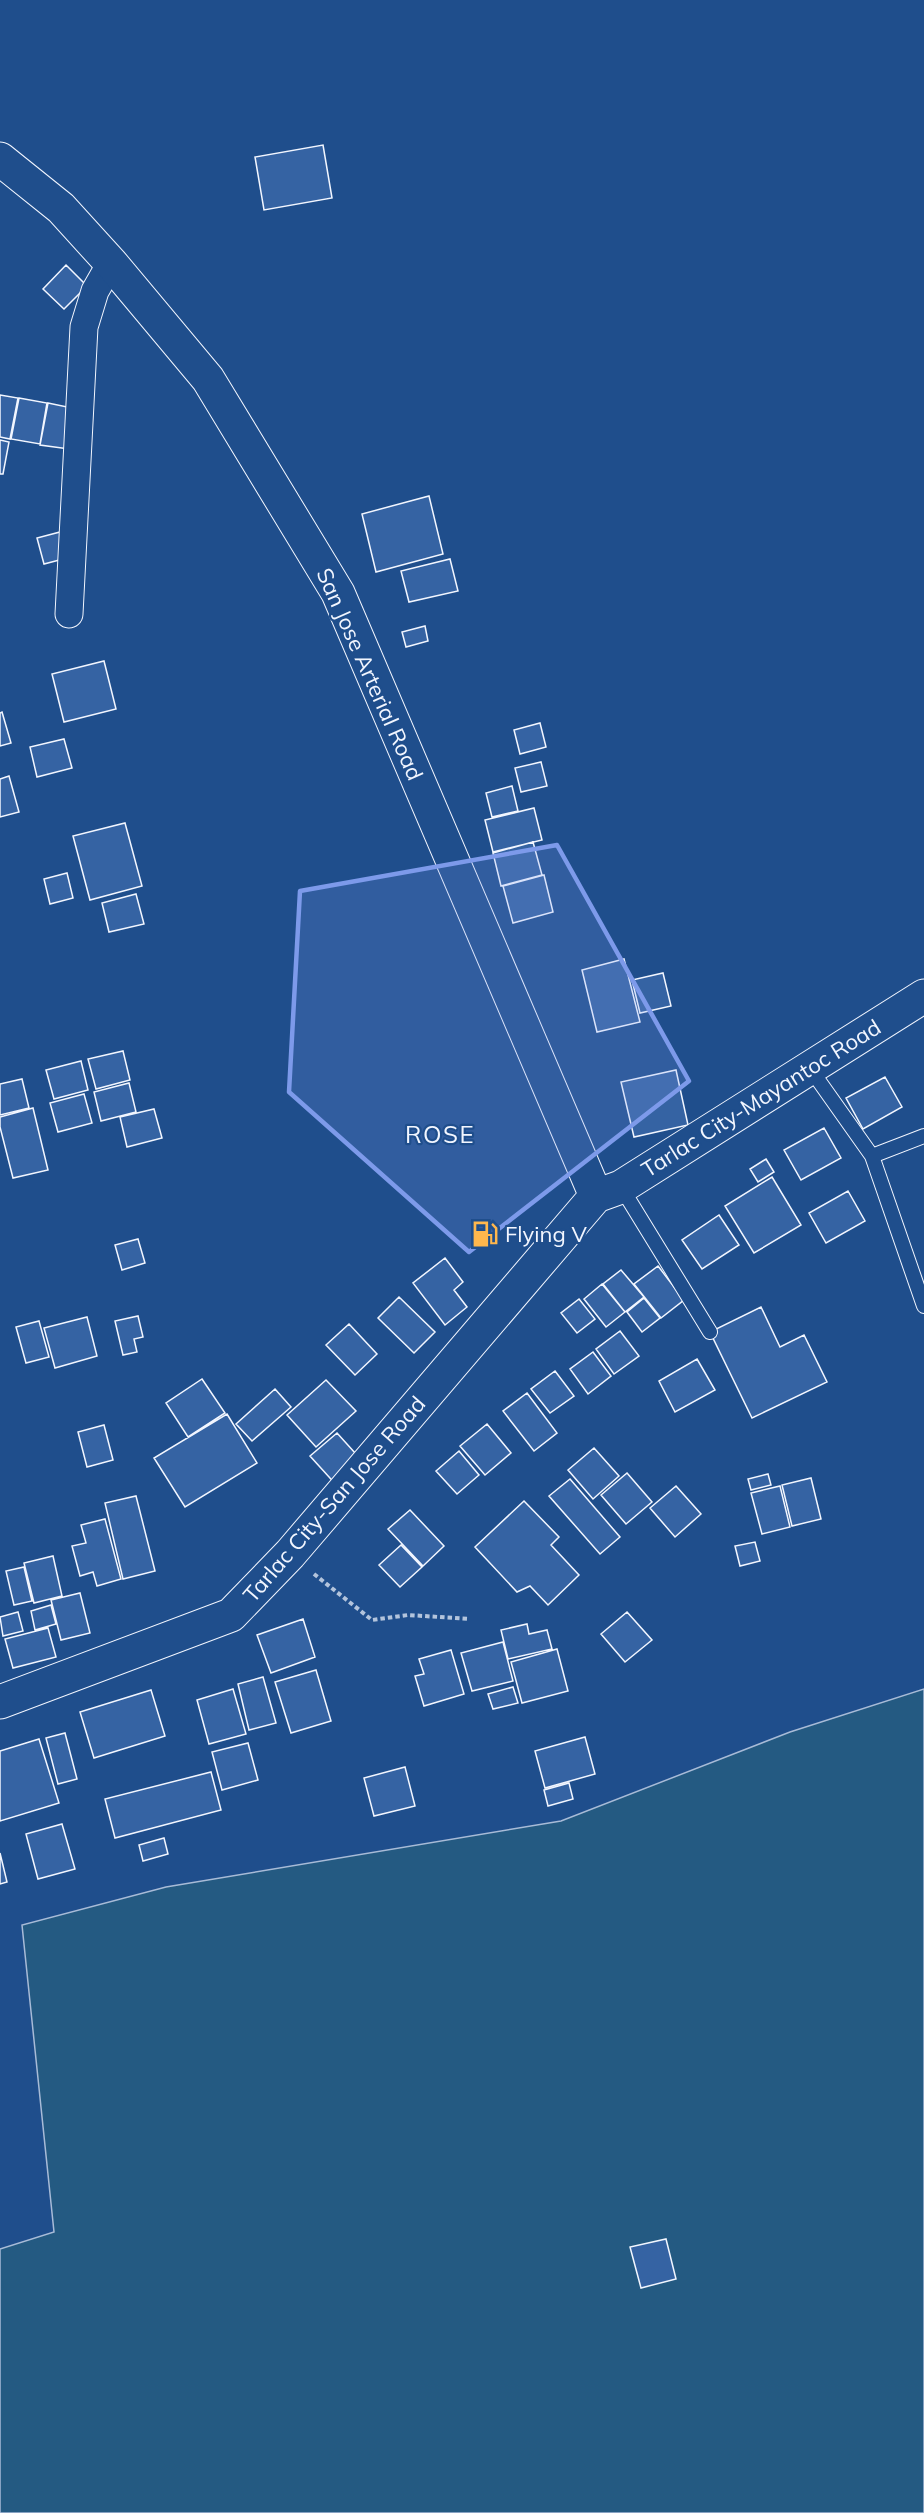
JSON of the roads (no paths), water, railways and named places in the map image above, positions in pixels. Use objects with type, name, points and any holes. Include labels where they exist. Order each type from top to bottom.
[{"type":"main road","name":"San Jose Arterial Road","points":[[0,159],[62,208],[208,379],[338,593],[608,1191]]},
{"type":"main road","name":"Tarlac City-Mayantoc Road","points":[[608,1191],[924,996]]},
{"type":"main road","name":"Tarlac City-San Jose Road","points":[[0,1702],[231,1615],[290,1554],[608,1191]]},
{"type":"street","points":[[69,614],[84,327],[95,291],[111,263]]},
{"type":"lane","points":[[808,1067],[872,1156],[924,1306]]},
{"type":"lane","points":[[872,1156],[924,1136]]},
{"type":"lane","points":[[608,1191],[710,1332]]},
{"type":"place","name":"Flying V","points":[[485,1234]]},
{"type":"district","name":"ROSE","points":[[440,1134]]}]
